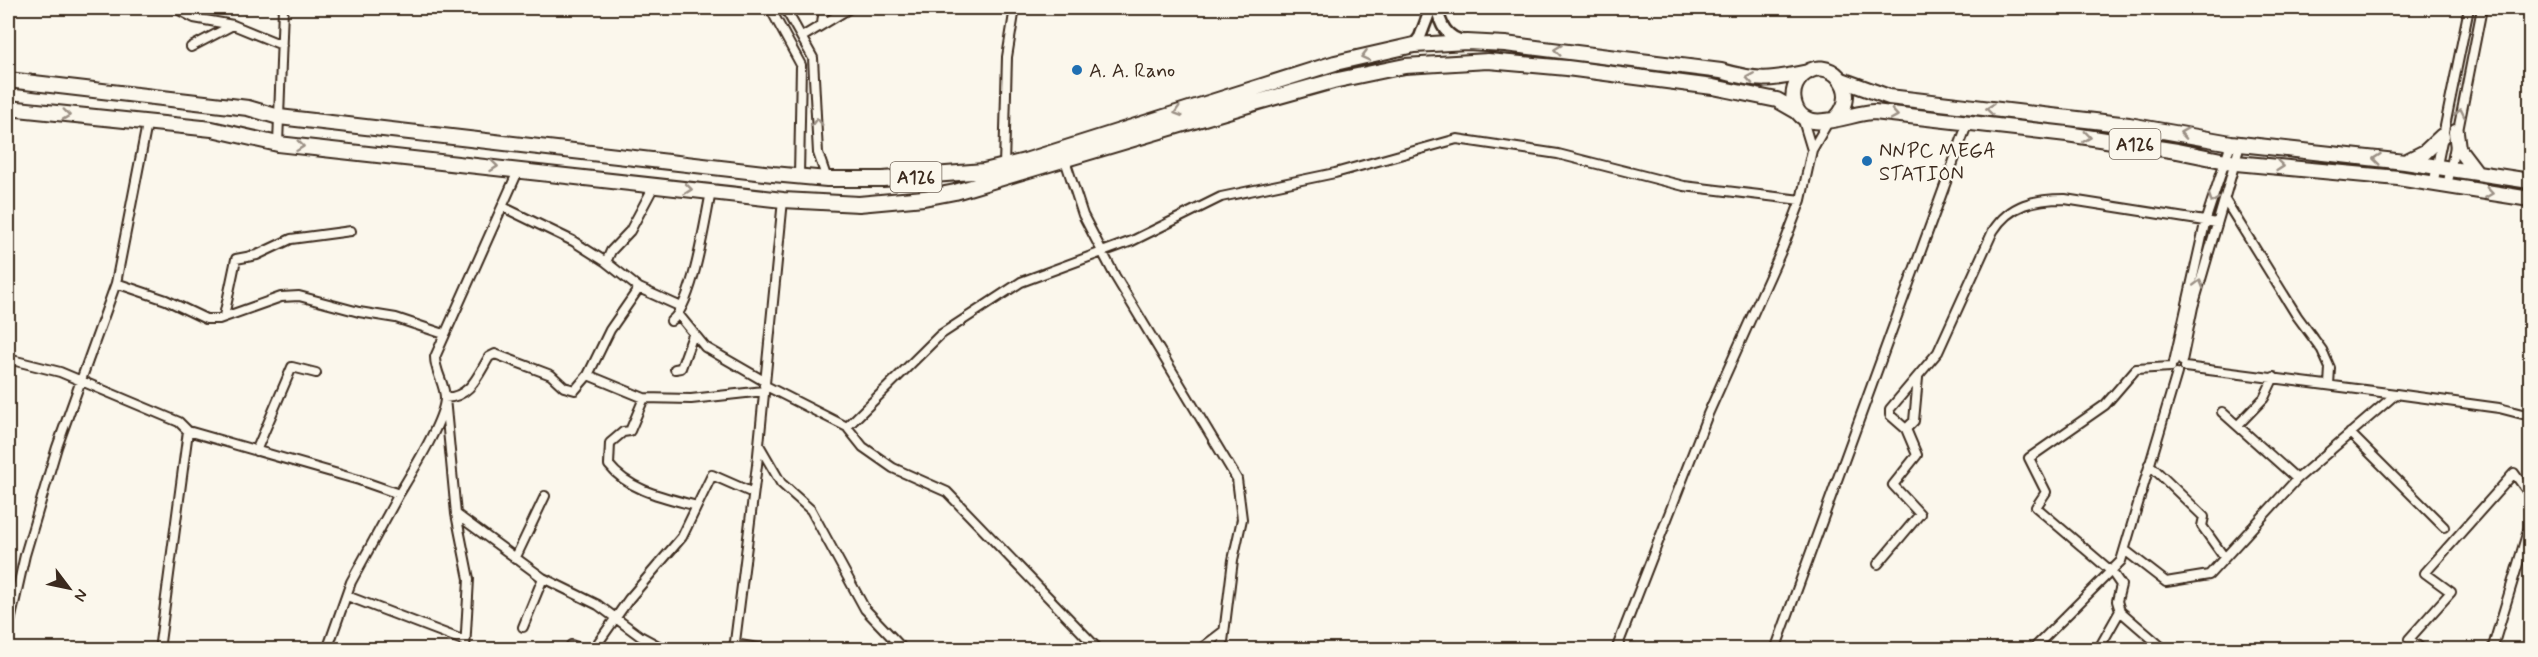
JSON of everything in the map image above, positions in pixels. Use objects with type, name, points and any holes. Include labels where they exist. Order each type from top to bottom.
[{"type":"highway","name":"A126","points":[[8,80],[248,108],[279,117],[827,179],[927,177],[1004,166],[1335,63],[1414,45],[1467,42],[1505,44],[1710,69],[1751,80],[1779,79],[1823,69],[1842,80],[1889,97],[2129,125],[2236,144],[2405,162],[2530,182]]},
{"type":"highway","name":"A126","points":[[8,108],[212,129],[278,144],[783,200],[859,204],[924,198],[985,184],[1333,81],[1405,66],[1488,61],[1713,87],[1777,100],[1809,121],[1832,120],[1874,112],[1968,122],[2177,151],[2232,162],[2398,178],[2530,199]]},
{"type":"highway","points":[[1800,114],[1793,98],[1794,90],[1802,76],[1808,72]]},
{"type":"highway","points":[[1832,120],[1842,112],[1847,96],[1842,80]]},
{"type":"highway","points":[[2456,132],[2458,148],[2477,173]]},
{"type":"highway","points":[[2405,162],[2425,152],[2442,136]]},
{"type":"street","points":[[175,8],[194,18],[233,25],[282,45]]},
{"type":"street","points":[[278,144],[283,8]]},
{"type":"street","points":[[770,8],[801,65],[799,176]]},
{"type":"street","points":[[785,8],[802,37],[815,67],[818,153],[827,179]]},
{"type":"street","points":[[822,24],[824,8]]},
{"type":"street","points":[[802,37],[850,8]]},
{"type":"street","points":[[1004,166],[1006,57],[1016,8]]},
{"type":"street","points":[[1414,45],[1420,37],[1431,8]]},
{"type":"street","points":[[1437,8],[1444,29],[1455,39],[1467,42]]},
{"type":"street","points":[[2440,186],[2435,167],[2469,8]]},
{"type":"street","points":[[2440,186],[2449,170],[2482,8]]},
{"type":"street","points":[[191,48],[233,25]]},
{"type":"street","points":[[1800,114],[1812,150]]},
{"type":"street","points":[[1616,650],[1708,414],[1783,247],[1801,201],[1812,150],[1832,120]]},
{"type":"street","points":[[1774,650],[1968,122]]},
{"type":"street","points":[[8,631],[31,533],[57,447],[116,283],[147,124]]},
{"type":"street","points":[[847,427],[940,335],[1021,282],[1132,241],[1221,197],[1335,173],[1457,139],[1558,154],[1684,186],[1801,201]]},
{"type":"street","points":[[2236,144],[2225,200],[2125,545],[2126,551],[2166,582],[2209,575],[2297,479],[2396,394]]},
{"type":"street","points":[[1065,160],[1083,215],[1103,253],[1237,479],[1242,519],[1233,560],[1223,648]]},
{"type":"street","points":[[2178,366],[2206,219],[2232,162]]},
{"type":"street","points":[[465,650],[469,579],[456,514],[445,398],[435,368],[435,357],[519,169]]},
{"type":"street","points":[[606,262],[611,251],[630,231],[654,186]]},
{"type":"street","points":[[671,321],[679,315],[693,276],[711,192]]},
{"type":"street","points":[[1878,564],[1920,514],[1893,485],[1917,455],[1906,429],[1890,414],[1890,409],[1938,352],[1992,231],[1999,221],[2017,207],[2043,199],[2065,199],[2206,219],[2217,223]]},
{"type":"street","points":[[770,650],[734,646],[759,445],[783,200]]},
{"type":"street","points":[[2225,200],[2297,316],[2322,350],[2330,368],[2329,384]]},
{"type":"street","points":[[503,207],[573,241],[606,262],[639,288],[679,306],[679,315],[705,347],[764,386],[847,427],[863,447],[893,468],[947,492],[1099,650]]},
{"type":"street","points":[[224,316],[236,258],[257,255],[291,239],[351,231]]},
{"type":"street","points":[[116,283],[166,300],[206,319],[224,316],[281,297],[299,296],[359,312],[396,318],[444,334]]},
{"type":"street","points":[[445,398],[458,397],[467,392],[492,354],[532,367],[558,379],[564,387],[575,390],[588,375],[610,330],[639,288]]},
{"type":"street","points":[[675,369],[681,368],[693,334]]},
{"type":"street","points":[[8,358],[60,372],[179,422],[188,431],[359,480],[399,494]]},
{"type":"street","points":[[2165,650],[2120,611],[2117,601],[2121,585],[2112,572],[2036,507],[2046,492],[2029,458],[2105,405],[2136,369],[2178,366],[2274,377],[2499,408],[2530,416]]},
{"type":"street","points":[[256,451],[292,367],[316,373]]},
{"type":"street","points":[[588,375],[644,398],[691,399],[764,386]]},
{"type":"street","points":[[2238,425],[2264,398],[2274,377]]},
{"type":"street","points":[[1906,429],[1914,421],[1918,378]]},
{"type":"street","points":[[327,650],[351,582],[424,453],[445,398]]},
{"type":"street","points":[[644,398],[630,431],[623,432],[610,443],[609,465],[622,478],[646,491],[697,506]]},
{"type":"street","points":[[2223,412],[2297,479]]},
{"type":"street","points":[[159,650],[188,431]]},
{"type":"street","points":[[2350,433],[2379,460],[2402,488],[2444,527]]},
{"type":"street","points":[[759,445],[781,483],[811,510],[865,609],[904,650]]},
{"type":"street","points":[[2149,464],[2204,517],[2202,526],[2224,557]]},
{"type":"street","points":[[2423,650],[2409,639],[2451,592],[2425,573],[2514,473],[2530,495]]},
{"type":"street","points":[[593,650],[618,617],[628,599],[682,537],[712,475],[753,493]]},
{"type":"street","points":[[515,558],[545,496]]},
{"type":"street","points":[[456,514],[543,578],[618,617],[640,636],[666,650]]},
{"type":"street","points":[[2492,650],[2530,524]]},
{"type":"street","points":[[2032,650],[2112,572],[2126,551]]},
{"type":"street","points":[[524,627],[543,578]]},
{"type":"street","points":[[347,596],[465,640]]},
{"type":"street","points":[[2098,650],[2120,611]]},
{"type":"street","points":[[1199,650],[1224,631]]},
{"type":"street","points":[[571,645],[586,650]]},
{"type":"place","name":"A. A. Rano","points":[[1077,70]]},
{"type":"place","name":"NNPC MEGA STATION","points":[[1867,161]]}]
